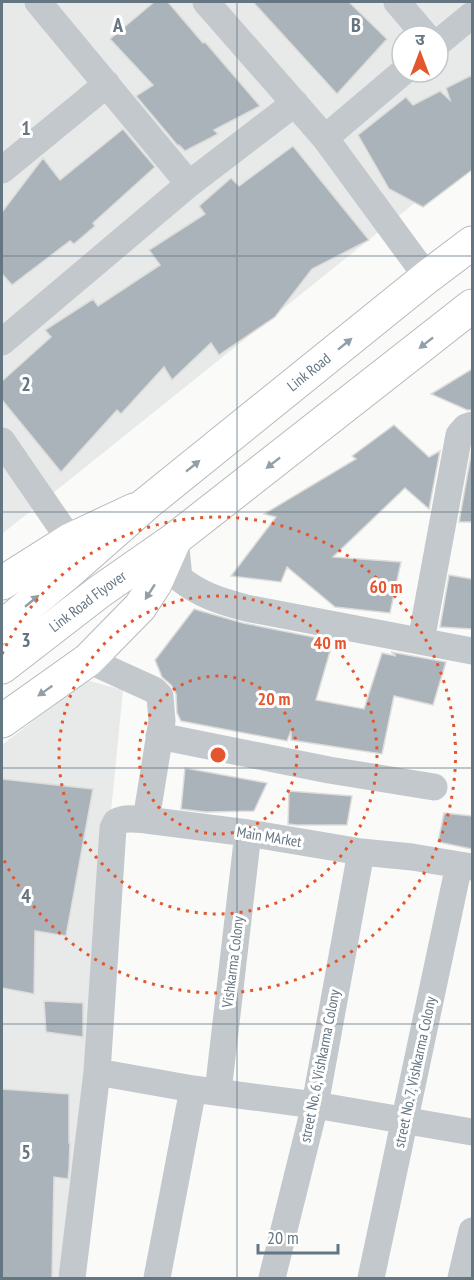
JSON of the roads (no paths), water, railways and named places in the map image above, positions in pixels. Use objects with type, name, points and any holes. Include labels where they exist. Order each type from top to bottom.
[{"type":"main road","name":"Link Road","points":[[147,503],[472,243]]},
{"type":"main road","points":[[2,721],[88,660],[140,607],[155,584],[175,539],[472,306]]},
{"type":"main road","points":[[2,583],[70,540],[147,503]]},
{"type":"main road","points":[[2,627],[147,503]]},
{"type":"main road","name":"Link Road Flyover","points":[[2,667],[99,592],[175,539]]},
{"type":"street","points":[[38,2],[189,184]]},
{"type":"street","points":[[206,2],[325,138],[427,277]]},
{"type":"street","points":[[397,2],[416,24]]},
{"type":"street","points":[[450,33],[472,15]]},
{"type":"street","points":[[325,138],[390,83]]},
{"type":"street","points":[[2,170],[106,84]]},
{"type":"street","points":[[2,342],[189,184],[295,103]]},
{"type":"street","points":[[422,641],[459,435],[465,427],[472,425]]},
{"type":"street","points":[[2,441],[70,540]]},
{"type":"street","points":[[175,539],[179,578],[192,589],[213,599],[246,608],[472,651]]},
{"type":"street","points":[[88,660],[154,690],[160,696],[162,722],[146,820]]},
{"type":"street","points":[[159,736],[328,770],[434,787]]},
{"type":"street","name":"Main MArket","points":[[97,1072],[113,828],[116,822],[131,819],[146,820],[466,866]]},
{"type":"street","name":"Vishkarma Colony","points":[[157,1278],[205,1090],[248,833]]},
{"type":"street","name":"street No. 6, Vishkarma Colony","points":[[272,1278],[315,1105],[361,852]]},
{"type":"street","name":"street No. 7, Vishkarma Colony","points":[[371,1278],[405,1121],[466,866]]},
{"type":"street","points":[[72,1278],[97,1072],[315,1105],[472,1132]]},
{"type":"street","points":[[461,1278],[472,1231]]}]
